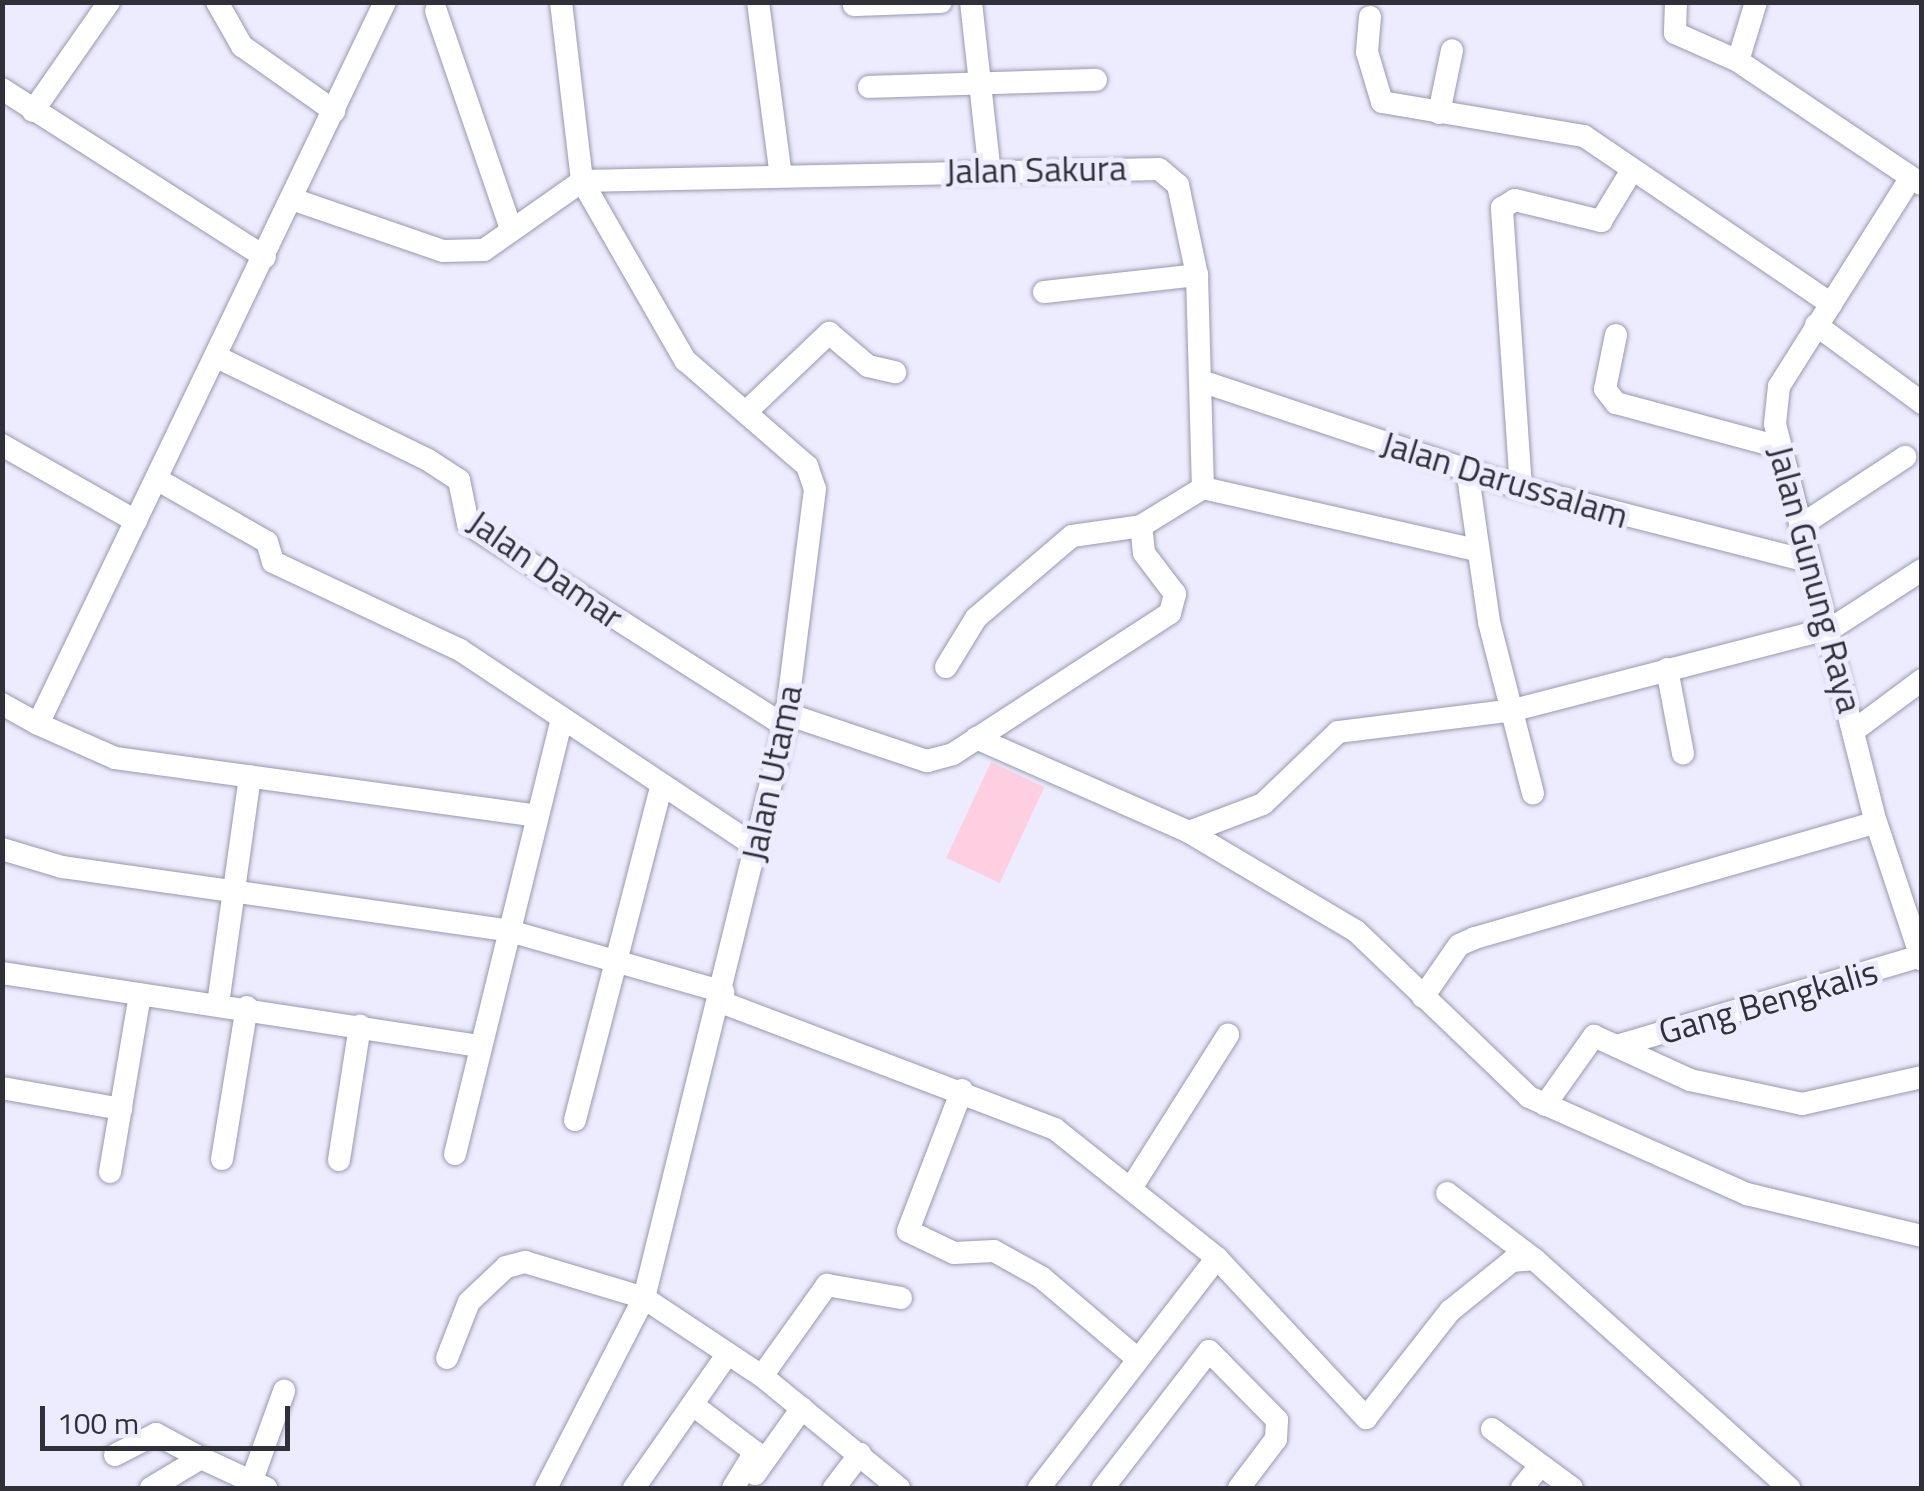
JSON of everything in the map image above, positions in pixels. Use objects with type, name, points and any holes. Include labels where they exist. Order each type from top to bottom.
[{"type":"street","points":[[34,111],[109,2]]},
{"type":"street","points":[[217,2],[242,46],[334,111]]},
{"type":"street","points":[[38,724],[136,521],[160,481],[385,2]]},
{"type":"street","name":"Jalan Utama","points":[[546,1488],[644,1298],[722,997],[786,720],[815,488],[807,466],[685,360],[653,316],[582,181],[560,2]]},
{"type":"street","points":[[758,2],[780,170]]},
{"type":"street","points":[[854,5],[941,2]]},
{"type":"street","points":[[971,2],[990,173]]},
{"type":"street","points":[[1676,2],[1672,30],[1738,60],[1916,182]]},
{"type":"street","points":[[1738,60],[1756,2]]},
{"type":"street","points":[[436,12],[510,226]]},
{"type":"street","points":[[1370,17],[1367,52],[1379,98],[1439,114],[1584,136],[1831,304]]},
{"type":"street","points":[[1439,114],[1452,50]]},
{"type":"street","points":[[870,87],[1096,80]]},
{"type":"street","points":[[2,88],[265,257]]},
{"type":"street","name":"Jalan Sakura","points":[[582,181],[780,170],[990,173],[1160,169],[1178,185],[1197,275],[1207,383],[1203,488]]},
{"type":"street","points":[[1521,488],[1502,208],[1515,200],[1601,222],[1632,170]]},
{"type":"street","points":[[292,199],[443,251],[484,250],[510,226],[582,181]]},
{"type":"street","name":"Jalan Gunung Raya","points":[[1916,182],[1779,386],[1779,447],[1807,561],[1832,628],[1876,822],[1920,948]]},
{"type":"street","points":[[1044,292],[1197,275]]},
{"type":"street","points":[[1816,326],[1922,403]]},
{"type":"street","points":[[746,412],[829,333],[868,366],[895,372]]},
{"type":"street","points":[[1616,335],[1605,389],[1616,402],[1779,447]]},
{"type":"street","name":"Jalan Damar","points":[[219,358],[428,460],[459,480],[468,524],[786,720]]},
{"type":"street","name":"Jalan Darussalam","points":[[1207,383],[1521,488],[1807,561]]},
{"type":"street","points":[[2,445],[136,521]]},
{"type":"street","points":[[1800,526],[1905,458]]},
{"type":"street","points":[[1467,469],[1476,550],[1533,793]]},
{"type":"street","points":[[160,481],[268,542],[274,562],[460,650],[661,788],[756,847]]},
{"type":"street","points":[[946,666],[976,618],[1072,536],[1141,526],[1203,488],[1476,550]]},
{"type":"street","points":[[786,720],[928,761],[976,738],[1170,613],[1175,594],[1144,554],[1141,526]]},
{"type":"street","points":[[1189,832],[1263,804],[1338,732],[1514,710],[1832,628],[1922,570]]},
{"type":"street","points":[[1667,670],[1682,754]]},
{"type":"street","points":[[1856,729],[1922,680]]},
{"type":"street","points":[[2,704],[115,758],[533,815]]},
{"type":"street","points":[[455,1154],[533,815],[562,720]]},
{"type":"street","points":[[976,738],[1189,832],[1356,931],[1423,997],[1544,1104],[1748,1194],[1922,1236]]},
{"type":"street","points":[[218,1004],[250,776]]},
{"type":"street","points":[[575,1120],[613,960],[661,788]]},
{"type":"street","points":[[1423,997],[1459,944],[1876,822]]},
{"type":"street","points":[[2,849],[234,892],[506,930],[613,960],[722,997],[962,1090],[1055,1129],[1134,1186],[1217,1258],[1366,1418],[1450,1311],[1512,1262],[1534,1259]]},
{"type":"street","name":"Gang Bengkalis","points":[[1544,1104],[1587,1036],[1617,1046],[1920,948]]},
{"type":"street","points":[[2,974],[247,1007],[480,1046]]},
{"type":"street","points":[[110,1172],[140,995]]},
{"type":"street","points":[[222,1160],[247,1007]]},
{"type":"street","points":[[340,1160],[360,1026]]},
{"type":"street","points":[[1134,1186],[1228,1036]]},
{"type":"street","points":[[1617,1046],[1690,1080],[1802,1104],[1922,1077]]},
{"type":"street","points":[[2,1088],[121,1108]]},
{"type":"street","points":[[962,1090],[908,1231],[954,1253],[994,1251],[1041,1277],[1134,1356]]},
{"type":"street","points":[[1447,1193],[1534,1259],[1789,1488]]},
{"type":"street","points":[[1039,1488],[1134,1356],[1217,1258]]},
{"type":"street","points":[[447,1358],[469,1302],[506,1268],[525,1262],[644,1298],[726,1356],[762,1376],[900,1488]]},
{"type":"street","points":[[762,1376],[827,1284],[901,1298]]},
{"type":"street","points":[[1103,1488],[1209,1351],[1277,1420],[1276,1439],[1240,1488]]},
{"type":"street","points":[[634,1488],[726,1356]]},
{"type":"street","points":[[115,1455],[156,1434],[259,1484],[284,1391]]},
{"type":"street","points":[[693,1405],[755,1452],[732,1488]]},
{"type":"street","points":[[745,1488],[802,1408]]},
{"type":"street","points":[[1492,1429],[1572,1488]]},
{"type":"street","points":[[834,1488],[860,1454]]},
{"type":"street","points":[[151,1488],[201,1458]]},
{"type":"street","points":[[1522,1488],[1540,1466]]},
{"type":"shaded area","points":[[991,762],[1044,787],[1000,883],[946,858]]}]
